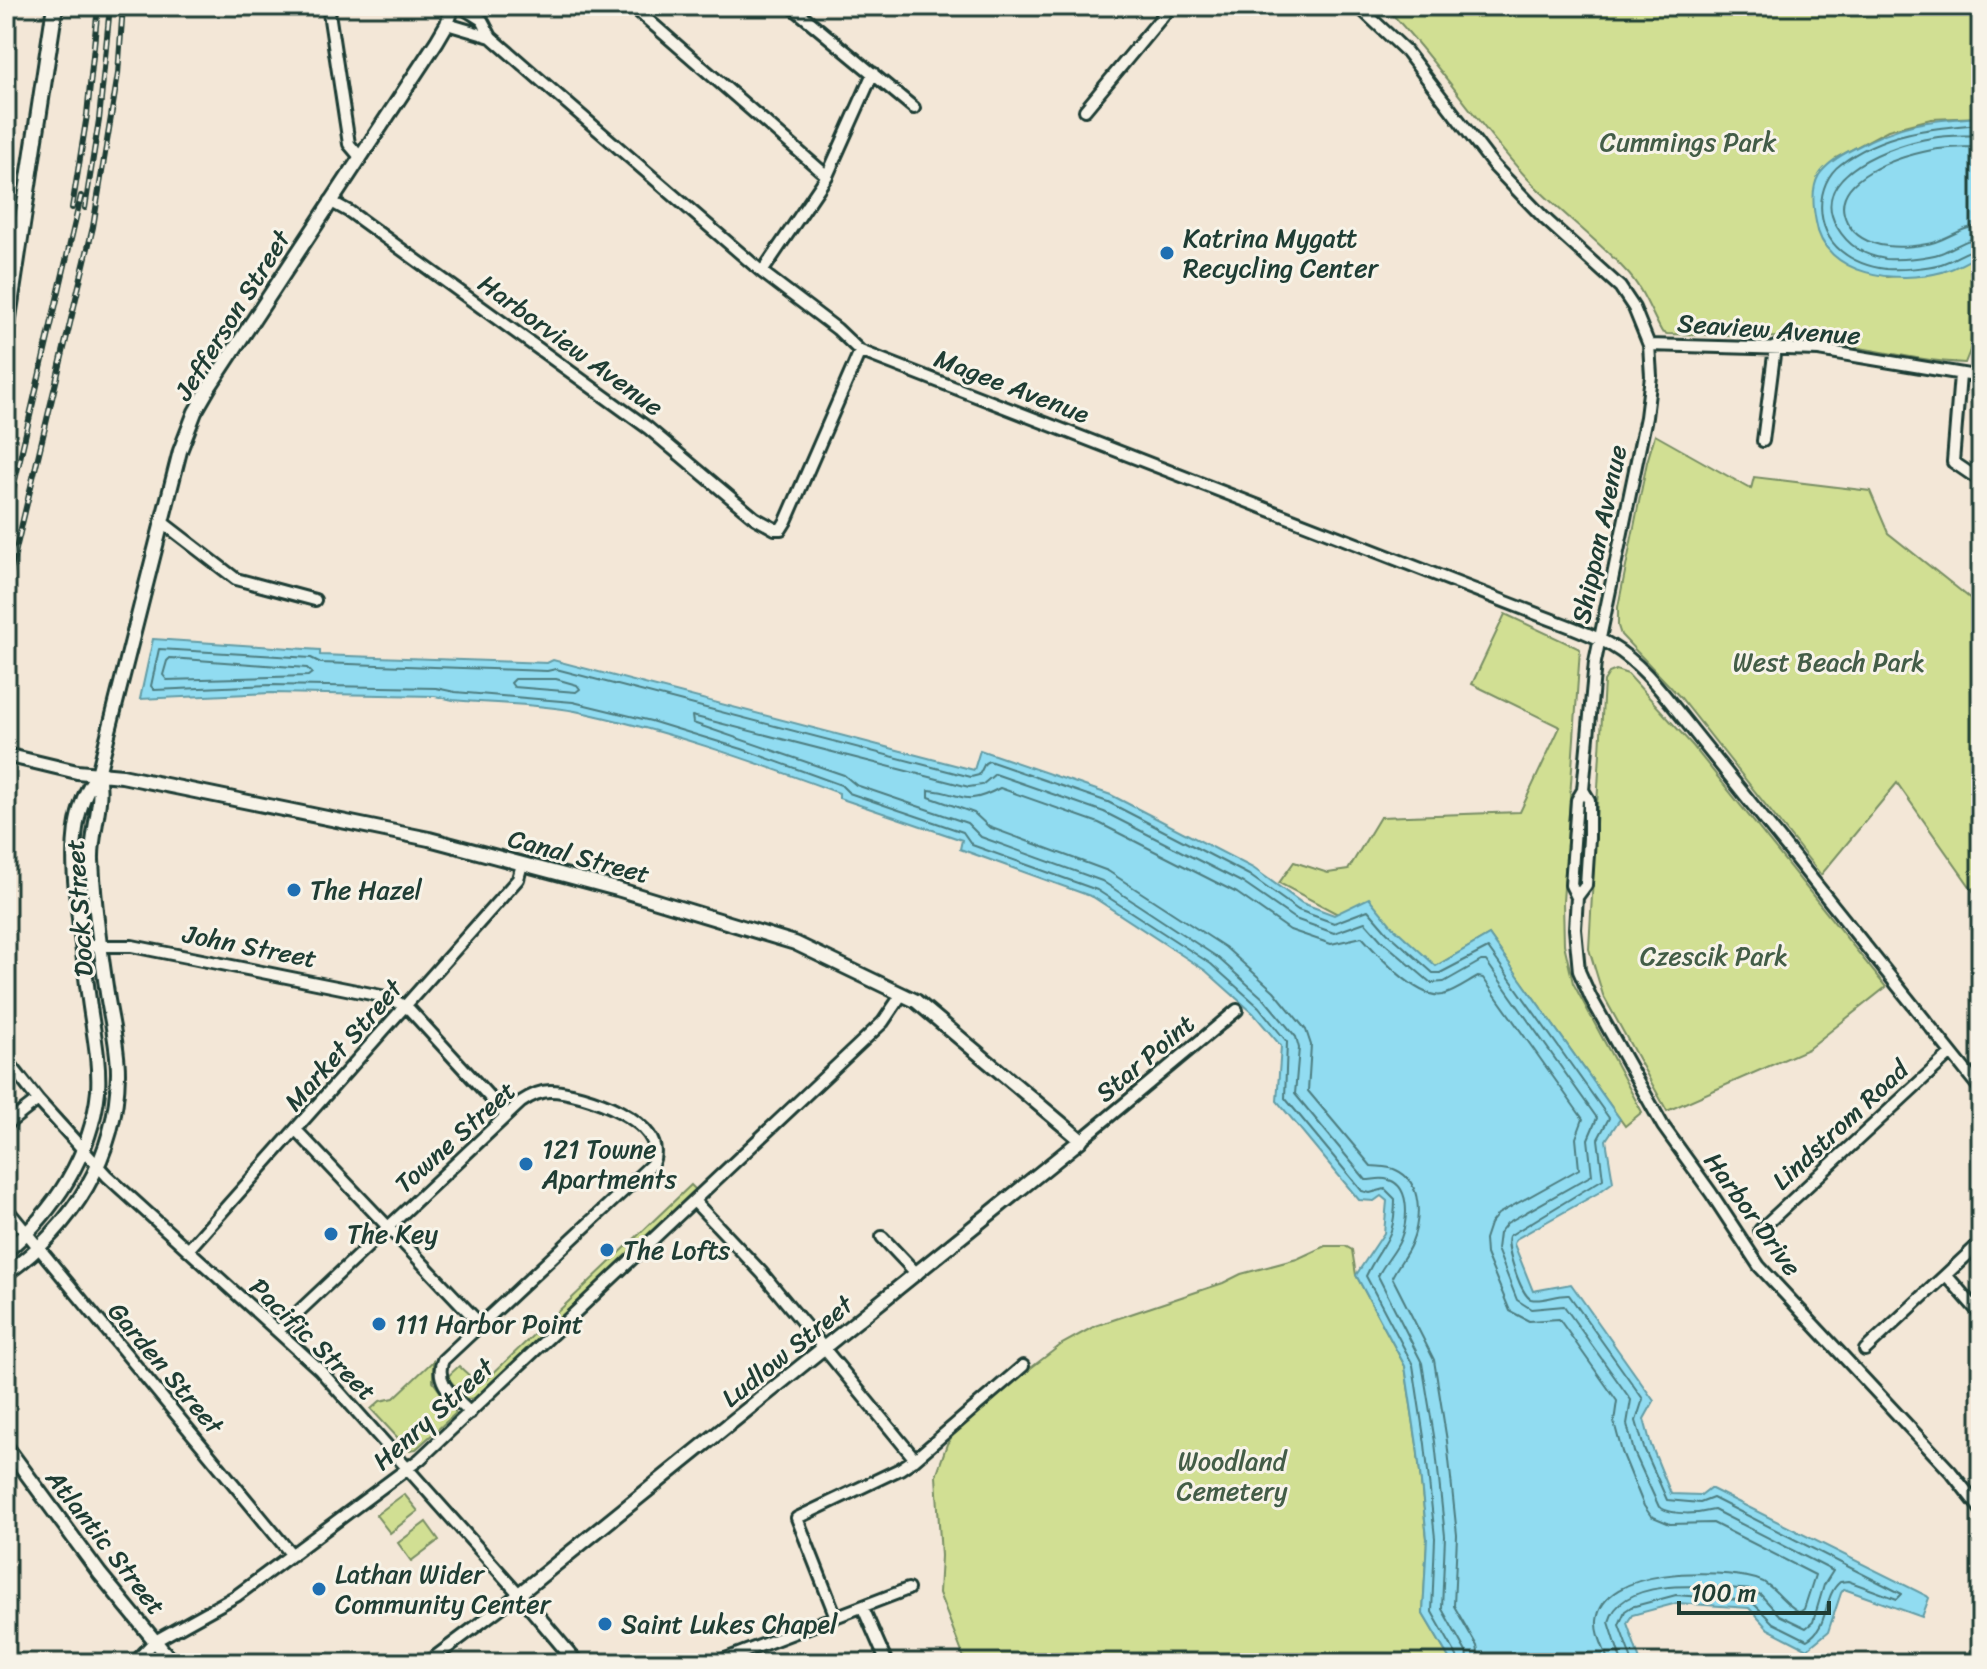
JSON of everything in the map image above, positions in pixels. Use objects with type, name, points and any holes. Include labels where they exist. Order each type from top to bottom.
[{"type":"main road","points":[[6,331],[55,6]]},
{"type":"street","points":[[328,6],[349,144],[360,157]]},
{"type":"street","name":"Jefferson Street","points":[[98,774],[180,451],[195,412],[447,24],[453,6]]},
{"type":"street","name":"Magee Avenue","points":[[460,6],[482,20],[491,37],[762,272],[837,329],[860,351],[1599,639]]},
{"type":"street","points":[[632,6],[827,176]]},
{"type":"street","points":[[791,6],[914,108]]},
{"type":"street","points":[[1085,110],[1171,6]]},
{"type":"street","name":"Shippan Avenue","points":[[1358,6],[1406,51],[1494,166],[1544,218],[1620,287],[1634,308],[1649,345],[1651,376],[1646,417],[1599,639],[1620,652],[1666,697],[1951,1053],[1977,1076],[1981,1090]]},
{"type":"street","name":"Magee Avenue","points":[[447,24],[491,37]]},
{"type":"street","points":[[762,272],[827,176],[873,73]]},
{"type":"street","name":"Harborview Avenue","points":[[330,201],[350,212],[648,428],[755,518],[775,529],[781,529],[860,351]]},
{"type":"street","name":"Seaview Avenue","points":[[1649,345],[1775,347],[1856,355],[1981,377]]},
{"type":"street","points":[[1763,441],[1775,347]]},
{"type":"street","points":[[1960,375],[1953,462],[1981,481]]},
{"type":"street","points":[[162,522],[236,579],[315,600]]},
{"type":"street","name":"Harbor Drive","points":[[1599,639],[1583,790],[1577,800],[1571,885],[1577,897],[1575,929],[1579,971],[1663,1126],[1759,1266],[1951,1472],[1981,1510]]},
{"type":"street","name":"Canal Street","points":[[6,755],[77,772],[136,778],[391,830],[774,936],[921,1005],[1081,1140]]},
{"type":"street","name":"Dock Street","points":[[6,1274],[39,1249],[68,1217],[99,1167],[115,1108],[118,1074],[91,849],[101,792],[98,774]]},
{"type":"street","name":"Dock Street","points":[[6,1251],[26,1234],[64,1186],[82,1148],[95,1107],[98,1079],[74,870],[74,846],[84,795],[98,774]]},
{"type":"street","name":"Market Street","points":[[188,1250],[518,879],[522,864]]},
{"type":"street","name":"John Street","points":[[82,946],[132,946],[385,996],[406,1006]]},
{"type":"street","name":"Henry Street","points":[[134,1663],[155,1641],[236,1596],[409,1468],[883,1022],[902,994]]},
{"type":"street","points":[[406,1006],[506,1115]]},
{"type":"street","name":"Star Point","points":[[1081,1140],[1237,1010]]},
{"type":"street","name":"Lindstrom Road","points":[[1760,1230],[1951,1053]]},
{"type":"street","name":"Pacific Street","points":[[6,1059],[38,1100],[130,1198],[339,1390],[577,1663]]},
{"type":"street","name":"Towne Street","points":[[278,1331],[521,1102],[541,1092],[563,1093],[599,1102],[629,1116],[655,1147],[652,1164],[448,1354],[440,1366],[441,1382],[470,1413]]},
{"type":"street","points":[[6,1125],[38,1100]]},
{"type":"street","points":[[296,1130],[480,1324]]},
{"type":"street","name":"Ludlow Street","points":[[519,1594],[1081,1140]]},
{"type":"street","points":[[694,1201],[762,1273],[915,1459]]},
{"type":"street","name":"Garden Street","points":[[6,1208],[292,1555]]},
{"type":"street","points":[[882,1237],[917,1274]]},
{"type":"street","points":[[1865,1350],[1981,1242]]},
{"type":"street","points":[[1946,1275],[1981,1315]]},
{"type":"street","points":[[836,1617],[797,1518],[915,1459],[1023,1366]]},
{"type":"street","name":"Atlantic Street","points":[[6,1446],[92,1564],[173,1663]]},
{"type":"street","points":[[715,1663],[908,1589]]},
{"type":"street","points":[[427,1663],[519,1594]]},
{"type":"street","points":[[863,1608],[887,1663]]},
{"type":"green space","name":"Cummings Park","points":[[1396,6],[1981,6],[1981,117],[1931,119],[1888,130],[1836,158],[1887,277],[1942,272],[1981,254],[1981,323],[1965,363],[1804,340],[1662,332],[1631,277],[1509,158],[1392,14]]},
{"type":"green space","name":"West Beach Park","points":[[1655,435],[1751,489],[1754,477],[1870,491],[1888,533],[1981,607],[1981,902],[1897,783],[1821,875],[1681,698],[1621,635],[1618,607]]},
{"type":"green space","name":"Czescik Park","points":[[1505,614],[1580,649],[1563,902],[1564,944],[1573,983],[1642,1112],[1625,1126],[1489,935],[1436,966],[1279,883],[1294,862],[1328,873],[1348,870],[1380,817],[1520,812],[1560,727],[1472,684]]},
{"type":"green space","name":"Czescik Park","points":[[1616,670],[1628,674],[1693,746],[1886,987],[1808,1049],[1667,1111],[1603,995],[1589,949],[1604,681],[1609,673]]},
{"type":"green space","points":[[691,1185],[696,1190],[477,1398],[466,1399],[447,1377],[459,1366],[472,1378],[486,1380]]},
{"type":"green space","name":"Woodland Cemetery","points":[[1325,1246],[1345,1246],[1352,1250],[1356,1275],[1405,1366],[1427,1539],[1423,1614],[1452,1663],[966,1663],[939,1593],[941,1556],[936,1476],[947,1444],[962,1421],[1062,1344],[1095,1326],[1223,1283],[1241,1274],[1297,1259]]},
{"type":"green space","points":[[433,1361],[433,1382],[456,1413],[416,1449],[409,1450],[371,1409],[380,1401],[394,1398]]},
{"type":"green space","points":[[404,1494],[418,1511],[390,1533],[376,1515]]},
{"type":"green space","points":[[426,1522],[439,1540],[411,1561],[398,1543]]},
{"type":"water","points":[[1981,117],[1981,254],[1947,271],[1905,277],[1866,272],[1833,255],[1822,240],[1814,204],[1816,180],[1826,167],[1848,151],[1900,128]]},
{"type":"water","points":[[153,639],[320,650],[320,655],[547,663],[553,660],[974,770],[980,750],[1111,795],[1253,868],[1302,903],[1334,915],[1369,898],[1392,926],[1436,966],[1489,935],[1620,1119],[1606,1140],[1613,1182],[1516,1239],[1514,1244],[1533,1291],[1571,1284],[1654,1401],[1644,1419],[1671,1494],[1701,1495],[1710,1488],[1927,1596],[1929,1598],[1922,1617],[1844,1589],[1828,1632],[1807,1649],[1768,1629],[1749,1608],[1677,1603],[1632,1615],[1627,1623],[1641,1663],[1452,1663],[1423,1614],[1427,1538],[1405,1366],[1356,1275],[1384,1233],[1387,1201],[1381,1196],[1374,1201],[1359,1200],[1277,1101],[1281,1046],[1253,1013],[1206,971],[1093,897],[960,849],[962,840],[839,798],[839,793],[709,747],[643,727],[560,708],[435,696],[271,693],[140,699]]},
{"type":"railway","points":[[72,208],[87,115],[98,6]]},
{"type":"railway","points":[[85,208],[99,120],[110,6]]},
{"type":"railway","points":[[6,591],[93,227],[118,74],[123,6]]},
{"type":"railway","points":[[6,519],[81,196]]},
{"type":"place","name":"Katrina Mygatt Recycling Center","points":[[1167,253]]},
{"type":"place","name":"The Hazel","points":[[294,890]]},
{"type":"place","name":"121 Towne Apartments","points":[[526,1164]]},
{"type":"place","name":"The Key","points":[[331,1234]]},
{"type":"place","name":"The Lofts","points":[[607,1250]]},
{"type":"place","name":"111 Harbor Point","points":[[379,1324]]},
{"type":"place","name":"Lathan Wider Community Center","points":[[319,1589]]},
{"type":"place","name":"Saint Lukes Chapel","points":[[605,1624]]}]
